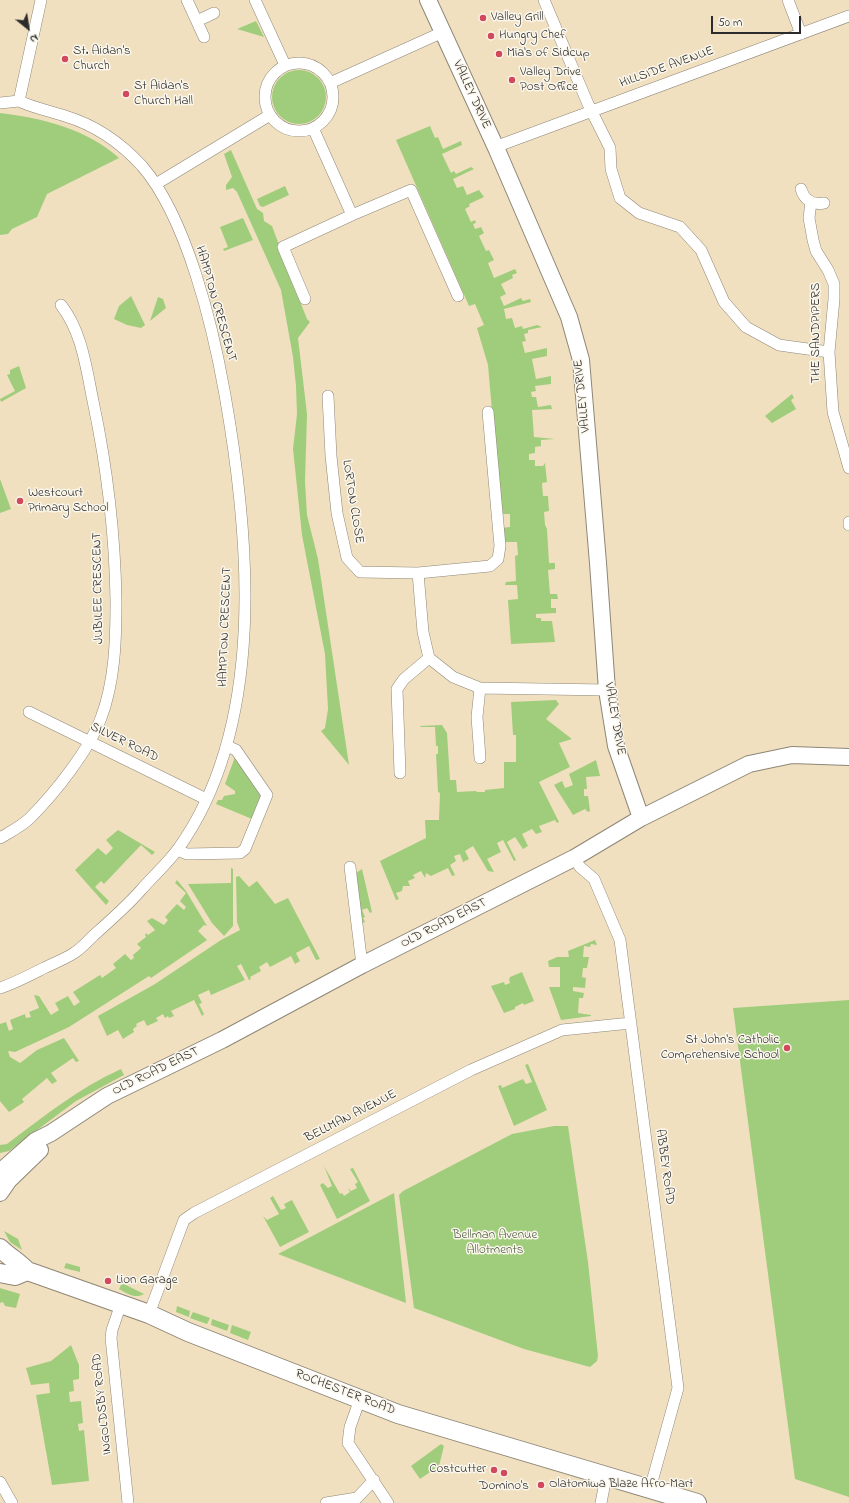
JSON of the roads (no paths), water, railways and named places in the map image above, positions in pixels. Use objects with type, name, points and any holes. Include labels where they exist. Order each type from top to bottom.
[{"type":"main road","name":"VALLEY DRIVE","points":[[428,0],[495,147],[569,317],[581,360],[599,571],[607,690],[616,746],[641,818]]},
{"type":"main road","name":"OLD ROAD EAST","points":[[0,1193],[3,1173],[35,1141],[51,1133],[107,1096],[222,1040],[362,965],[574,858],[641,818],[749,764],[792,755],[849,758]]},
{"type":"main road","points":[[0,1248],[9,1257],[20,1263],[27,1271],[15,1276],[0,1273]]},
{"type":"main road","name":"ROCHESTER ROAD","points":[[27,1271],[149,1314],[188,1332],[398,1414],[606,1478],[697,1503]]},
{"type":"street","points":[[0,103],[19,101],[41,0]]},
{"type":"street","points":[[187,0],[204,37]]},
{"type":"street","points":[[255,0],[285,65]]},
{"type":"street","points":[[544,0],[588,104],[593,111],[610,148],[611,169],[620,198],[639,213],[680,228],[701,250],[724,302],[746,327],[779,345],[829,352]]},
{"type":"street","points":[[788,0],[801,34]]},
{"type":"street","points":[[197,21],[214,13]]},
{"type":"street","name":"HILLSIDE AVENUE","points":[[495,147],[849,16]]},
{"type":"street","points":[[330,83],[442,32]]},
{"type":"street","points":[[296,62],[313,65],[322,72],[330,83],[333,90],[331,106],[325,119],[314,128],[298,132],[289,130],[277,123],[270,115],[265,101],[266,88],[273,74],[285,65],[296,62]]},
{"type":"street","name":"HAMPTON CRESCENT","points":[[0,988],[75,952],[127,906],[177,850],[206,799],[218,772],[227,746],[239,683],[243,633],[244,580],[239,488],[220,368],[201,295],[183,243],[168,206],[156,184],[127,151],[101,132],[77,120],[34,108],[19,101]]},
{"type":"street","points":[[156,184],[270,115]]},
{"type":"street","points":[[314,128],[352,215]]},
{"type":"street","points":[[801,189],[804,196],[811,202],[817,204],[824,203]]},
{"type":"street","points":[[305,299],[283,246],[411,190],[458,296]]},
{"type":"street","name":"THE SANDPIPERS","points":[[811,202],[809,218],[816,251],[828,270],[834,284],[829,352],[833,412],[849,468]]},
{"type":"street","name":"JUBILEE CRESCENT","points":[[0,838],[29,819],[71,768],[101,718],[113,669],[116,620],[115,556],[104,453],[86,368],[73,321],[61,305]]},
{"type":"street","name":"LORTON CLOSE","points":[[328,396],[331,456],[337,513],[347,558],[360,572],[418,573],[490,566],[498,559],[500,546],[488,412]]},
{"type":"street","points":[[418,573],[422,632],[429,658],[453,677],[480,688],[607,690]]},
{"type":"street","points":[[400,773],[397,689],[404,679],[429,658]]},
{"type":"street","points":[[480,688],[477,716],[480,758]]},
{"type":"street","name":"SILVER ROAD","points":[[29,712],[206,799]]},
{"type":"street","points":[[177,850],[187,854],[240,853],[245,849],[267,795],[237,751],[227,746]]},
{"type":"street","name":"ABBEY ROAD","points":[[574,858],[580,867],[592,876],[619,937],[678,1388],[650,1489]]},
{"type":"street","points":[[350,867],[362,965]]},
{"type":"street","name":"BELLMAN AVENUE","points":[[149,1314],[184,1220],[194,1213],[471,1070],[562,1030],[631,1022]]},
{"type":"street","name":"INGOLDSBY ROAD","points":[[121,1304],[112,1330],[111,1338],[128,1503]]},
{"type":"street","points":[[360,1399],[350,1427],[348,1441],[352,1451],[374,1480],[388,1503]]},
{"type":"street","points":[[600,1503],[606,1478]]},
{"type":"street","points":[[326,1503],[357,1498],[374,1480]]},
{"type":"street","points":[[0,1482],[12,1503]]},
{"type":"place","name":"Valley Grill","points":[[483,18]]},
{"type":"place","name":"Hungry Chef","points":[[491,36]]},
{"type":"place","name":"Mia's of Sidcup","points":[[499,54]]},
{"type":"place","name":"St. Aidan's Church","points":[[65,59]]},
{"type":"place","name":"Valley Drive Post Office","points":[[512,80]]},
{"type":"place","name":"St Aidan's Church Hall","points":[[126,94]]},
{"type":"place","name":"Westcourt Primary School","points":[[20,501]]},
{"type":"place","name":"St John's Catholic Comprehensive School","points":[[787,1048]]},
{"type":"place","name":"Lion Garage","points":[[108,1281]]},
{"type":"place","name":"Costcutter","points":[[494,1470]]},
{"type":"place","name":"Domino's","points":[[504,1473]]},
{"type":"place","name":"Olatomiwa Blaze Afro-Mart","points":[[541,1485]]},
{"type":"park label","name":"Bellman Avenue Allotments","points":[[495,1244]]}]
